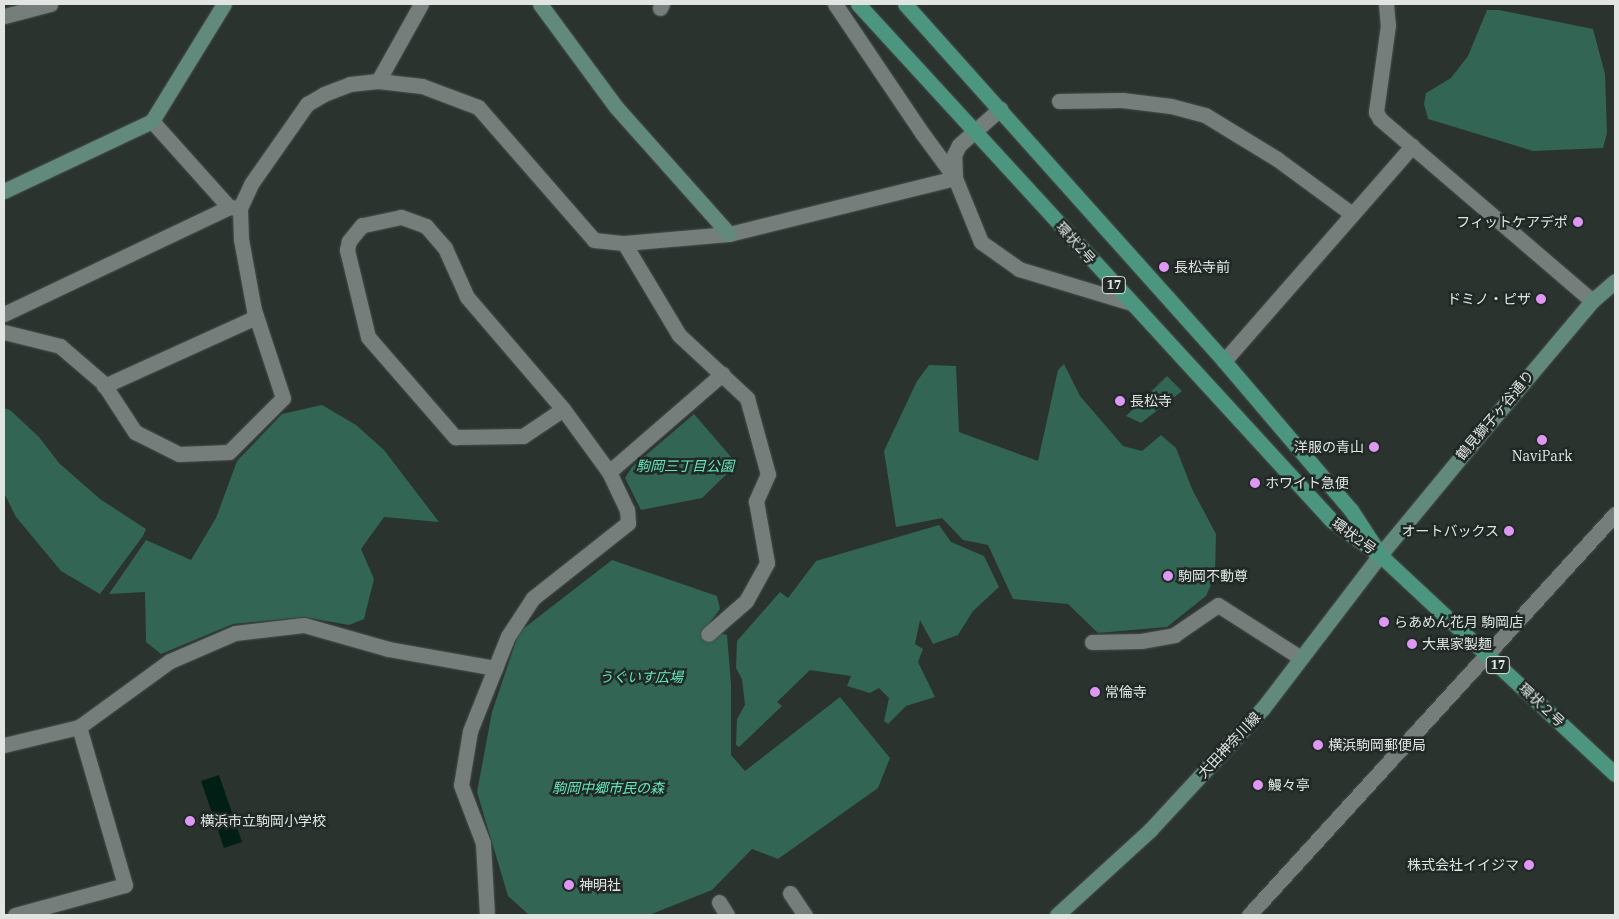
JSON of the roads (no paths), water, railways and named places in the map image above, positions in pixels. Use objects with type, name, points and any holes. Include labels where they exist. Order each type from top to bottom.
[{"type":"main road","points":[[4,191],[152,121],[224,4]]},
{"type":"main road","points":[[540,4],[616,107],[729,234]]},
{"type":"main road","name":"環状2号","points":[[858,4],[1332,521],[1380,555]]},
{"type":"main road","name":"環状2号","points":[[906,4],[1224,361],[1351,510],[1380,555]]},
{"type":"main road","name":"鶴見獅子ヶ谷通り","points":[[1380,555],[1592,301],[1615,281]]},
{"type":"main road","name":"環状２号","points":[[1380,555],[1615,774]]},
{"type":"main road","name":"大田神奈川線","points":[[1057,915],[1150,830],[1263,708],[1380,555]]},
{"type":"street","points":[[4,16],[50,4]]},
{"type":"street","points":[[378,81],[421,4]]},
{"type":"street","points":[[835,4],[916,125],[955,178],[982,242],[1019,269],[1131,303]]},
{"type":"street","points":[[1386,4],[1388,24],[1376,112],[1380,119],[1592,301]]},
{"type":"street","points":[[4,314],[234,207],[307,104],[324,94],[350,84],[378,81],[422,86],[478,107],[594,240],[624,243],[729,234],[955,178]]},
{"type":"street","points":[[1059,101],[1122,100],[1171,106],[1205,115],[1277,159],[1352,214]]},
{"type":"street","points":[[955,178],[954,155],[959,145],[1000,109]]},
{"type":"street","points":[[4,332],[60,346],[104,386],[135,432],[179,454],[229,452],[283,398],[256,317],[234,207],[152,121]]},
{"type":"street","points":[[1224,361],[1245,340],[1412,146]]},
{"type":"street","points":[[487,915],[483,843],[461,785],[470,731],[508,636],[533,598],[628,523],[627,510],[609,472],[563,409],[468,297],[445,248],[426,226],[400,217],[362,225],[349,241],[347,250],[368,337],[455,437],[523,436],[563,409]]},
{"type":"street","points":[[624,243],[679,334],[747,398],[768,474],[756,501],[767,563],[746,601],[708,634]]},
{"type":"street","points":[[104,386],[256,317]]},
{"type":"street","points":[[609,472],[722,374]]},
{"type":"street","points":[[1249,915],[1615,514]]},
{"type":"street","points":[[1092,642],[1141,641],[1174,635],[1218,605],[1301,658]]},
{"type":"street","points":[[4,745],[78,727],[170,661],[235,633],[304,625],[388,649],[495,668]]},
{"type":"street","points":[[15,915],[125,885],[78,727]]},
{"type":"street","points":[[790,893],[805,915]]},
{"type":"place","name":"フィットケアデポ","points":[[1578,222]]},
{"type":"place","name":"長松寺前","points":[[1164,267]]},
{"type":"place","name":"ドミノ・ピザ","points":[[1541,299]]},
{"type":"place","name":"長松寺","points":[[1120,401]]},
{"type":"place","name":"NaviPark","points":[[1542,440]]},
{"type":"place","name":"洋服の青山","points":[[1374,447]]},
{"type":"place","name":"ホワイト急便","points":[[1255,483]]},
{"type":"place","name":"オートバックス","points":[[1509,531]]},
{"type":"place","name":"駒岡不動尊","points":[[1168,576]]},
{"type":"place","name":"らあめん花月 駒岡店","points":[[1384,622]]},
{"type":"place","name":"大黒家製麺","points":[[1412,644]]},
{"type":"place","name":"常倫寺","points":[[1095,692]]},
{"type":"place","name":"横浜駒岡郵便局","points":[[1318,745]]},
{"type":"place","name":"鰻々亭","points":[[1258,785]]},
{"type":"place","name":"横浜市立駒岡小学校","points":[[190,821]]},
{"type":"place","name":"株式会社イイジマ","points":[[1529,865]]},
{"type":"place","name":"神明社","points":[[569,885]]},
{"type":"park label","name":"駒岡三丁目公園","points":[[685,466]]},
{"type":"park label","name":"うぐいす広場","points":[[641,677]]},
{"type":"park label","name":"駒岡中郷市民の森","points":[[608,788]]}]
